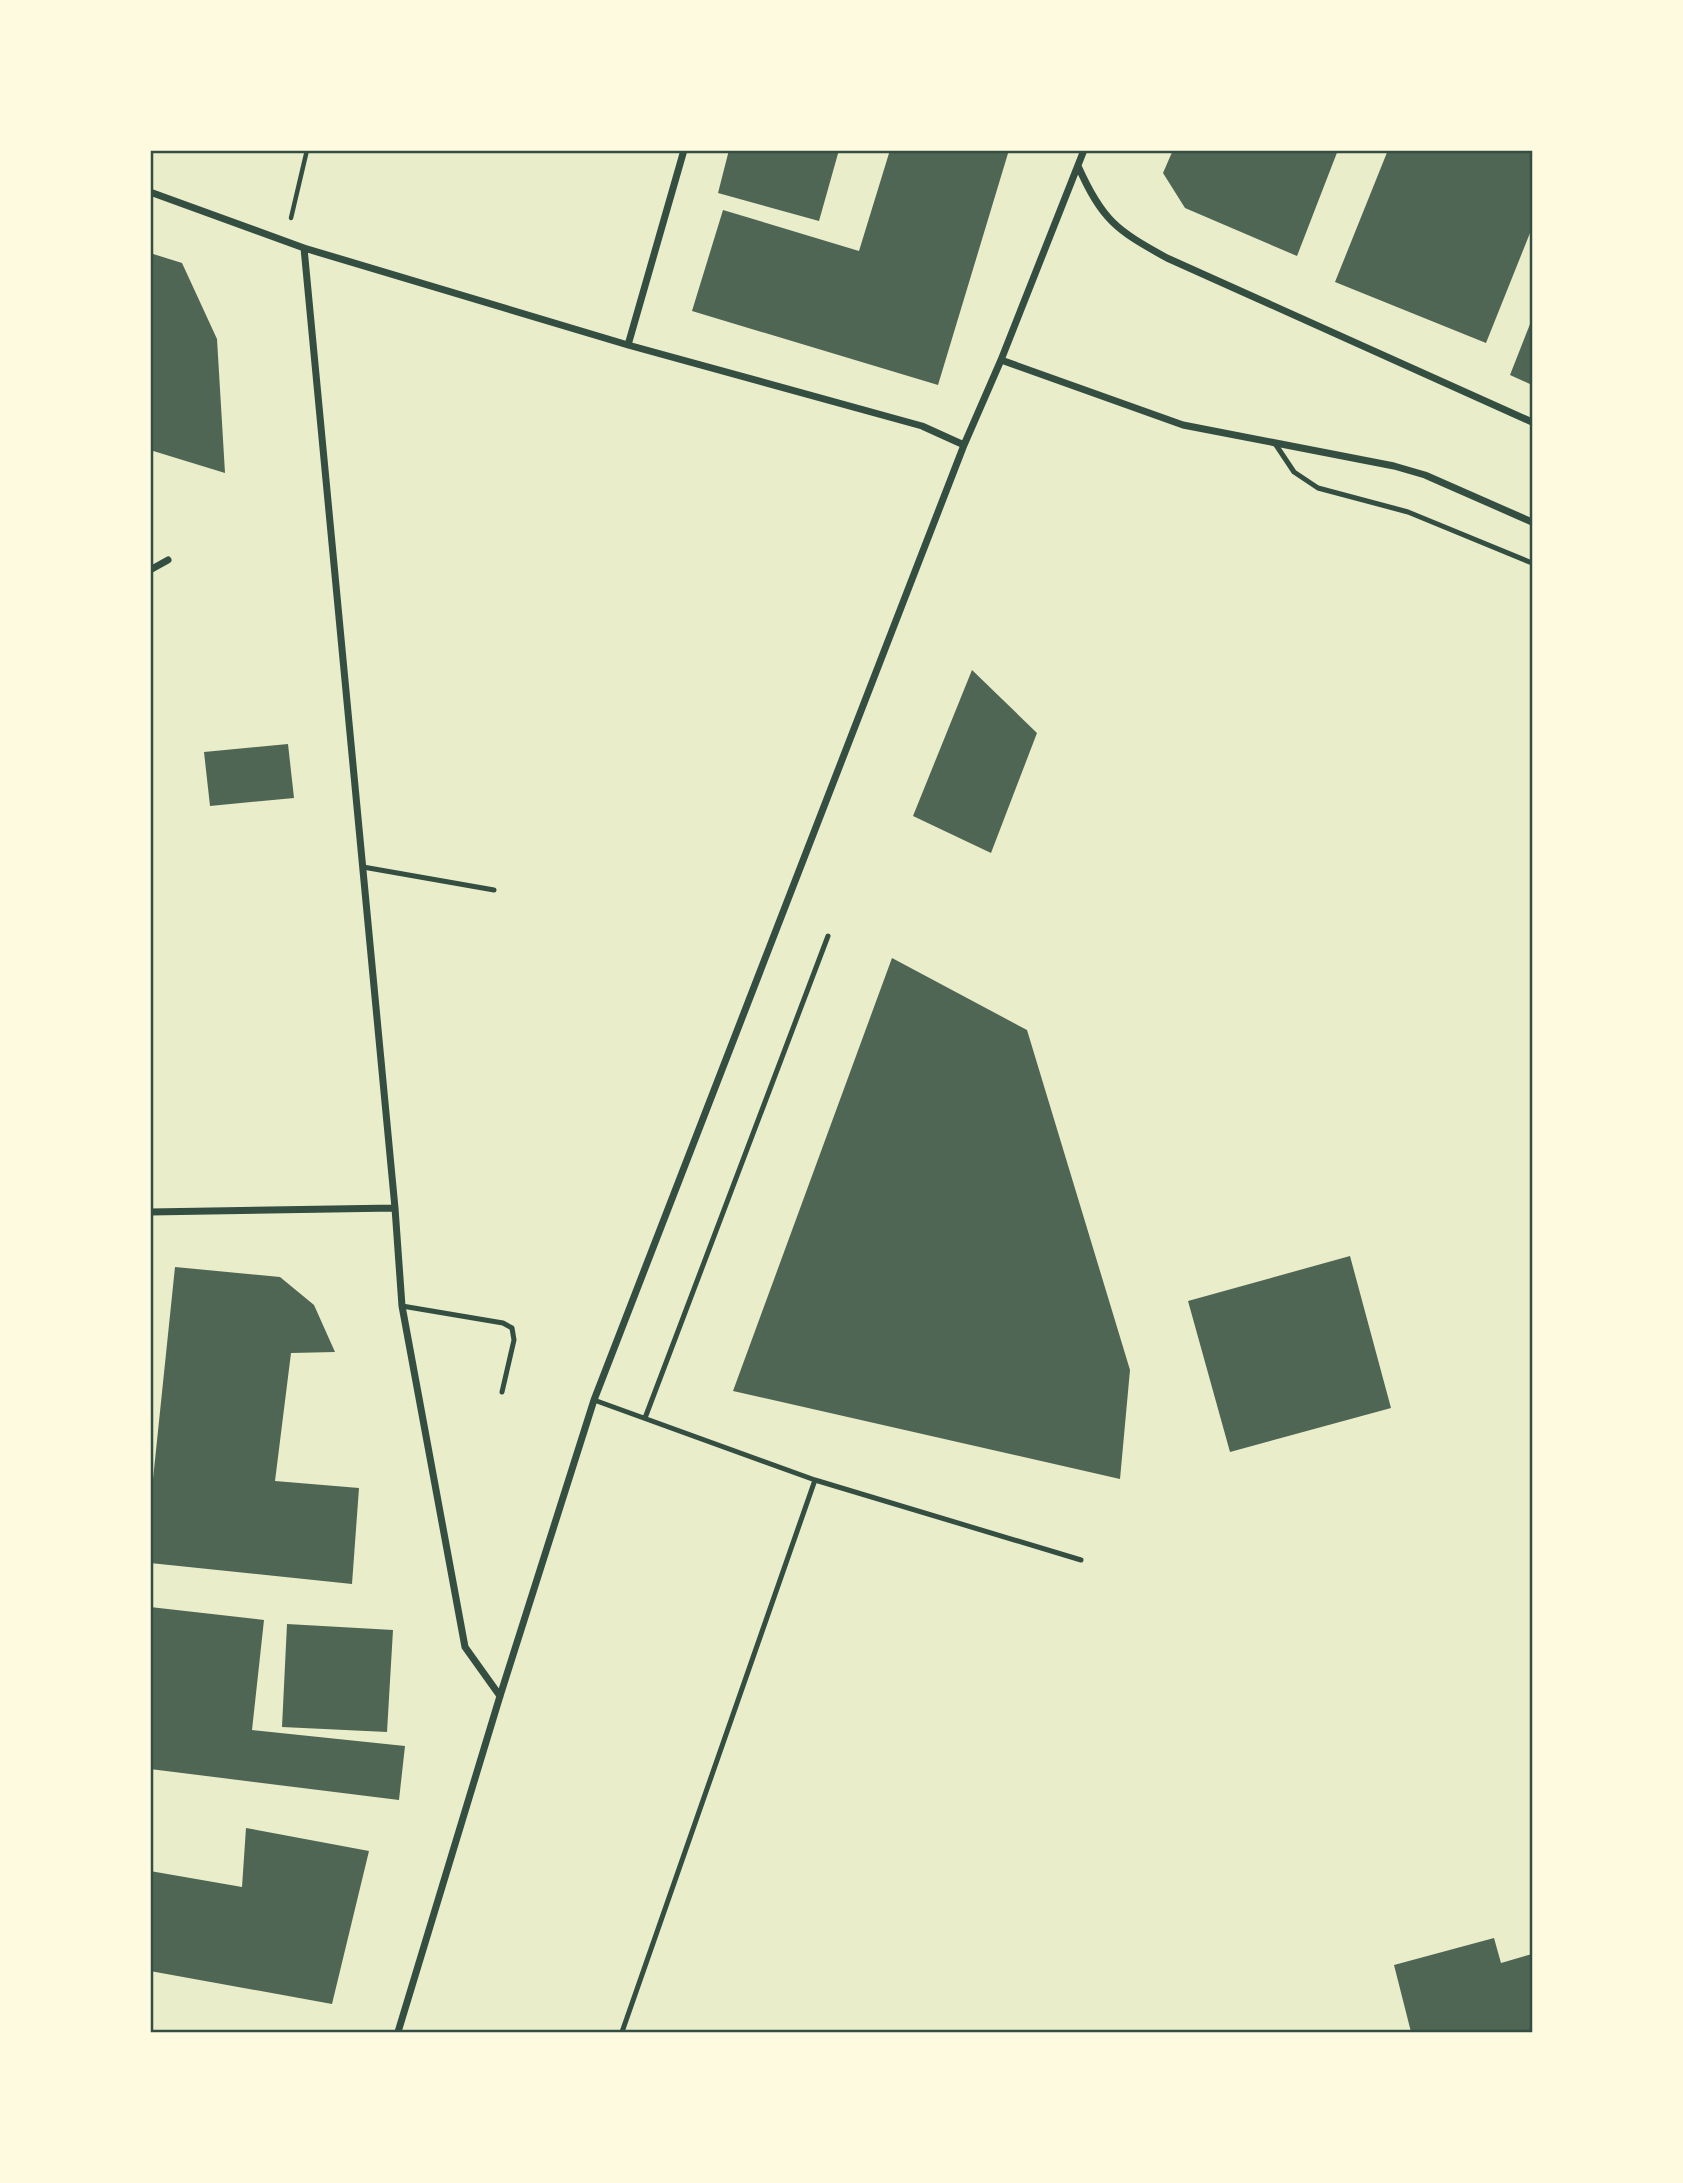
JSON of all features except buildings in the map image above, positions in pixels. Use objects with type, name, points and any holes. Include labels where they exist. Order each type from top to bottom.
[{"type":"street","points":[[628,345],[684,150]]},
{"type":"street","points":[[398,2032],[500,1696],[594,1400],[964,445],[1001,360],[1084,150]]},
{"type":"street","points":[[1078,166],[1092,198],[1111,223],[1135,240],[1167,258],[1532,422]]},
{"type":"street","points":[[150,192],[304,248],[628,345],[922,426],[964,445]]},
{"type":"street","points":[[304,248],[402,1306],[465,1647],[500,1696]]},
{"type":"street","points":[[1001,360],[1183,425],[1394,466],[1425,475],[1532,522]]},
{"type":"street","points":[[150,570],[168,560]]},
{"type":"street","points":[[150,1212],[395,1208]]},
{"type":"lane","points":[[1276,445],[1294,472],[1318,488],[1408,512],[1532,563]]},
{"type":"lane","points":[[363,867],[494,890]]},
{"type":"lane","points":[[645,1418],[828,936]]},
{"type":"lane","points":[[402,1306],[503,1323],[512,1328],[514,1340],[502,1392]]},
{"type":"lane","points":[[594,1400],[815,1480],[1081,1560]]},
{"type":"lane","points":[[622,2032],[815,1480]]},
{"type":"path","points":[[285,242],[307,150]]}]
